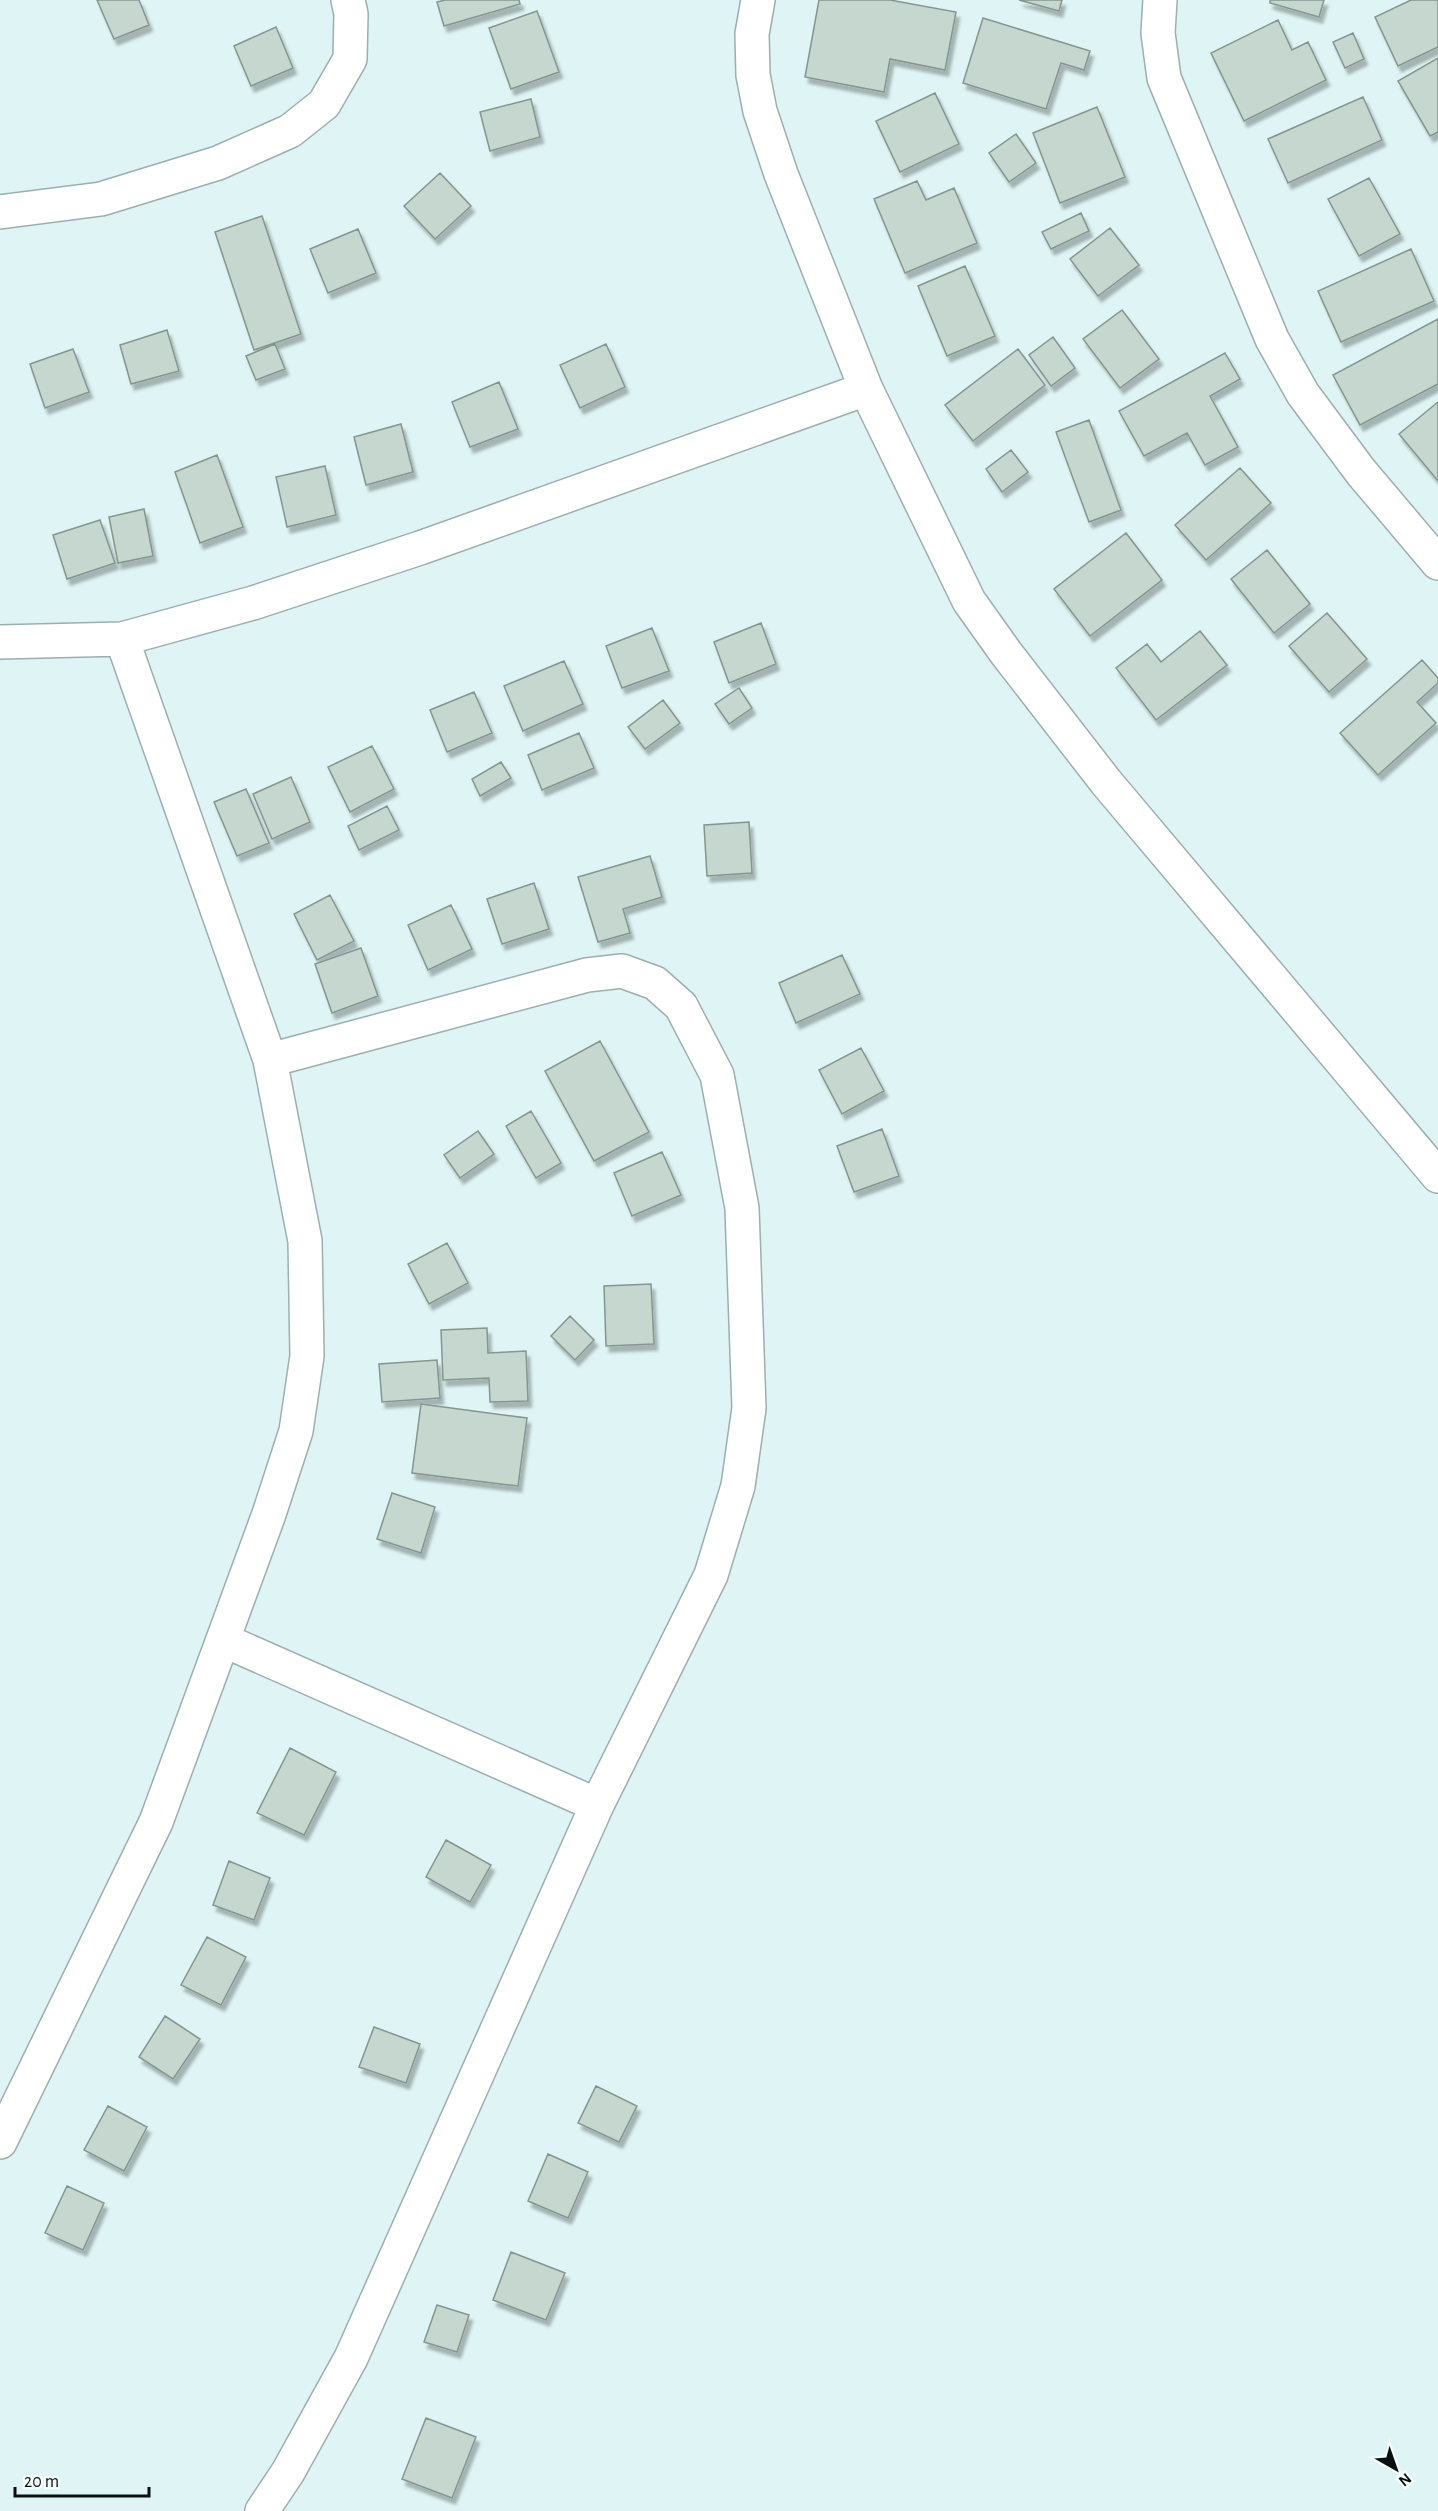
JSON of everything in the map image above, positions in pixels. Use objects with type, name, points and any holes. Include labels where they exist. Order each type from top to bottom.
[{"type":"street","points":[[0,212],[101,199],[218,164],[290,131],[324,104],[350,59],[351,14],[348,0]]},
{"type":"street","points":[[758,0],[752,34],[753,75],[760,111],[781,174],[866,389],[969,601],[1006,653],[1106,782],[1438,1176]]},
{"type":"street","points":[[1160,0],[1158,33],[1164,78],[1272,339],[1303,394],[1361,472],[1438,563]]},
{"type":"street","points":[[0,642],[122,639],[253,603],[353,570],[866,389]]},
{"type":"street","points":[[0,2142],[156,1822],[269,1514],[296,1431],[306,1356],[305,1241],[270,1060],[122,639]]},
{"type":"street","points":[[262,2511],[288,2472],[351,2358],[597,1805],[711,1575],[738,1486],[749,1408],[742,1208],[717,1075],[681,1006],[655,983],[622,971],[587,975],[270,1060]]},
{"type":"street","points":[[223,1640],[597,1805]]},
{"type":"building","points":[[97,0],[139,0],[149,25],[114,39]]},
{"type":"building","points":[[445,0],[519,0],[520,4],[444,26],[437,2]]},
{"type":"building","points":[[819,0],[890,0],[956,12],[945,70],[890,59],[884,92],[805,77]]},
{"type":"building","points":[[1019,0],[1062,0],[1059,11]]},
{"type":"building","points":[[1270,0],[1324,0],[1319,17],[1270,3]]},
{"type":"building","points":[[1411,0],[1438,0],[1438,47],[1398,66],[1375,17]]},
{"type":"building","points":[[537,11],[559,72],[511,89],[489,28]]},
{"type":"building","points":[[983,18],[1090,51],[1084,70],[1061,63],[1046,109],[963,83]]},
{"type":"building","points":[[1278,20],[1292,50],[1308,42],[1326,80],[1244,121],[1211,53]]},
{"type":"building","points":[[276,27],[293,68],[251,86],[234,46]]},
{"type":"building","points":[[1353,33],[1364,59],[1345,68],[1333,42]]},
{"type":"building","points":[[1438,58],[1438,132],[1430,136],[1398,81]]},
{"type":"building","points":[[935,93],[959,144],[900,172],[876,121]]},
{"type":"building","points":[[1363,97],[1382,140],[1288,183],[1268,139]]},
{"type":"building","points":[[531,99],[540,137],[490,151],[480,112]]},
{"type":"building","points":[[1097,107],[1125,177],[1060,203],[1033,133]]},
{"type":"building","points":[[1016,134],[1036,163],[1009,182],[989,153]]},
{"type":"building","points":[[440,173],[471,206],[435,239],[404,206]]},
{"type":"building","points":[[1369,178],[1400,234],[1359,256],[1328,199]]},
{"type":"building","points":[[917,181],[926,200],[954,188],[977,243],[905,273],[874,199]]},
{"type":"building","points":[[1081,213],[1089,231],[1051,249],[1042,232]]},
{"type":"building","points":[[262,216],[301,334],[254,350],[215,232]]},
{"type":"building","points":[[1110,228],[1139,265],[1098,296],[1070,259]]},
{"type":"building","points":[[358,229],[376,273],[328,293],[310,249]]},
{"type":"building","points":[[1411,249],[1434,301],[1341,342],[1318,291]]},
{"type":"building","points":[[965,266],[995,336],[947,356],[918,286]]},
{"type":"building","points":[[1122,310],[1159,359],[1120,388],[1083,339]]},
{"type":"building","points":[[1438,319],[1438,384],[1360,425],[1333,375]]},
{"type":"building","points":[[167,330],[179,371],[131,384],[120,345]]},
{"type":"building","points":[[1053,337],[1075,368],[1051,386],[1029,355]]},
{"type":"building","points":[[275,344],[285,369],[256,380],[246,356]]},
{"type":"building","points":[[606,344],[625,387],[580,408],[560,365]]},
{"type":"building","points":[[73,349],[89,392],[45,408],[30,364]]},
{"type":"building","points":[[1018,349],[1045,385],[973,441],[945,405]]},
{"type":"building","points":[[1225,353],[1240,379],[1210,396],[1238,447],[1205,465],[1187,433],[1144,456],[1119,411]]},
{"type":"building","points":[[499,382],[518,429],[470,447],[452,402]]},
{"type":"building","points":[[1438,402],[1438,481],[1399,434]]},
{"type":"building","points":[[1089,420],[1121,510],[1089,522],[1056,432]]},
{"type":"building","points":[[401,424],[413,472],[366,485],[354,437]]},
{"type":"building","points":[[1011,450],[1028,472],[1002,492],[986,469]]},
{"type":"building","points":[[217,455],[243,527],[200,543],[175,472]]},
{"type":"building","points":[[325,466],[336,515],[287,527],[276,477]]},
{"type":"building","points":[[1240,468],[1271,503],[1206,560],[1175,525]]},
{"type":"building","points":[[144,509],[153,556],[118,563],[109,517]]},
{"type":"building","points":[[100,520],[115,563],[67,579],[53,535]]},
{"type":"building","points":[[1126,533],[1162,580],[1090,636],[1054,589]]},
{"type":"building","points":[[1267,550],[1310,604],[1274,633],[1231,579]]},
{"type":"building","points":[[1327,613],[1367,659],[1329,692],[1289,646]]},
{"type":"building","points":[[761,623],[776,664],[729,683],[714,642]]},
{"type":"building","points":[[652,628],[669,671],[622,688],[606,646]]},
{"type":"building","points":[[1200,631],[1227,665],[1156,720],[1116,668],[1147,644],[1161,662]]},
{"type":"building","points":[[1422,660],[1438,678],[1438,683],[1417,702],[1436,723],[1378,775],[1340,733]]},
{"type":"building","points":[[564,661],[583,704],[523,731],[504,686]]},
{"type":"building","points":[[739,688],[752,708],[729,724],[715,704]]},
{"type":"building","points":[[474,692],[492,733],[447,752],[430,710]]},
{"type":"building","points":[[663,700],[680,723],[645,749],[628,727]]},
{"type":"building","points":[[579,733],[594,768],[542,790],[528,755]]},
{"type":"building","points":[[372,746],[394,789],[350,812],[328,767]]},
{"type":"building","points":[[501,762],[511,778],[480,796],[472,779]]},
{"type":"building","points":[[291,777],[310,822],[272,839],[253,794]]},
{"type":"building","points":[[246,789],[269,843],[237,856],[214,802]]},
{"type":"building","points":[[387,806],[399,830],[359,850],[348,826]]},
{"type":"building","points":[[749,822],[752,873],[707,876],[704,825]]},
{"type":"building","points":[[650,856],[662,897],[623,909],[630,933],[598,942],[578,877]]},
{"type":"building","points":[[534,883],[549,929],[502,944],[487,899]]},
{"type":"building","points":[[330,895],[354,941],[317,960],[294,914]]},
{"type":"building","points":[[451,905],[472,949],[428,970],[408,925]]},
{"type":"building","points":[[361,948],[378,996],[332,1013],[315,964]]},
{"type":"building","points":[[842,955],[860,994],[796,1023],[779,983]]},
{"type":"building","points":[[600,1041],[649,1132],[594,1161],[545,1071]]},
{"type":"building","points":[[861,1048],[884,1091],[842,1114],[819,1070]]},
{"type":"building","points":[[531,1111],[561,1163],[536,1178],[506,1126]]},
{"type":"building","points":[[882,1129],[899,1176],[854,1192],[837,1146]]},
{"type":"building","points":[[478,1131],[494,1154],[460,1178],[444,1155]]},
{"type":"building","points":[[662,1152],[681,1195],[632,1216],[614,1173]]},
{"type":"building","points":[[447,1243],[468,1283],[429,1304],[408,1264]]},
{"type":"building","points":[[651,1284],[654,1344],[606,1346],[604,1286]]},
{"type":"building","points":[[570,1316],[594,1340],[575,1360],[551,1336]]},
{"type":"building","points":[[487,1328],[488,1353],[526,1351],[528,1401],[490,1402],[489,1378],[443,1380],[441,1330]]},
{"type":"building","points":[[437,1360],[440,1398],[382,1402],[379,1364]]},
{"type":"building","points":[[421,1404],[527,1418],[518,1486],[412,1473]]},
{"type":"building","points":[[392,1493],[435,1507],[421,1553],[377,1539]]},
{"type":"building","points":[[290,1748],[336,1772],[304,1835],[257,1813]]},
{"type":"building","points":[[446,1840],[491,1865],[470,1902],[426,1877]]},
{"type":"building","points":[[229,1861],[270,1878],[254,1920],[213,1905]]},
{"type":"building","points":[[207,1937],[246,1957],[221,2005],[181,1985]]},
{"type":"building","points":[[165,2016],[200,2039],[173,2079],[139,2057]]},
{"type":"building","points":[[374,2027],[420,2044],[406,2083],[359,2067]]},
{"type":"building","points":[[596,2086],[637,2106],[619,2142],[578,2123]]},
{"type":"building","points":[[108,2106],[147,2127],[124,2171],[84,2150]]},
{"type":"building","points":[[548,2154],[588,2172],[568,2218],[528,2201]]},
{"type":"building","points":[[67,2186],[104,2203],[83,2250],[45,2233]]},
{"type":"building","points":[[511,2252],[565,2273],[546,2320],[493,2300]]},
{"type":"building","points":[[437,2305],[469,2315],[457,2352],[424,2342]]},
{"type":"building","points":[[426,2418],[476,2437],[452,2498],[402,2479]]}]
